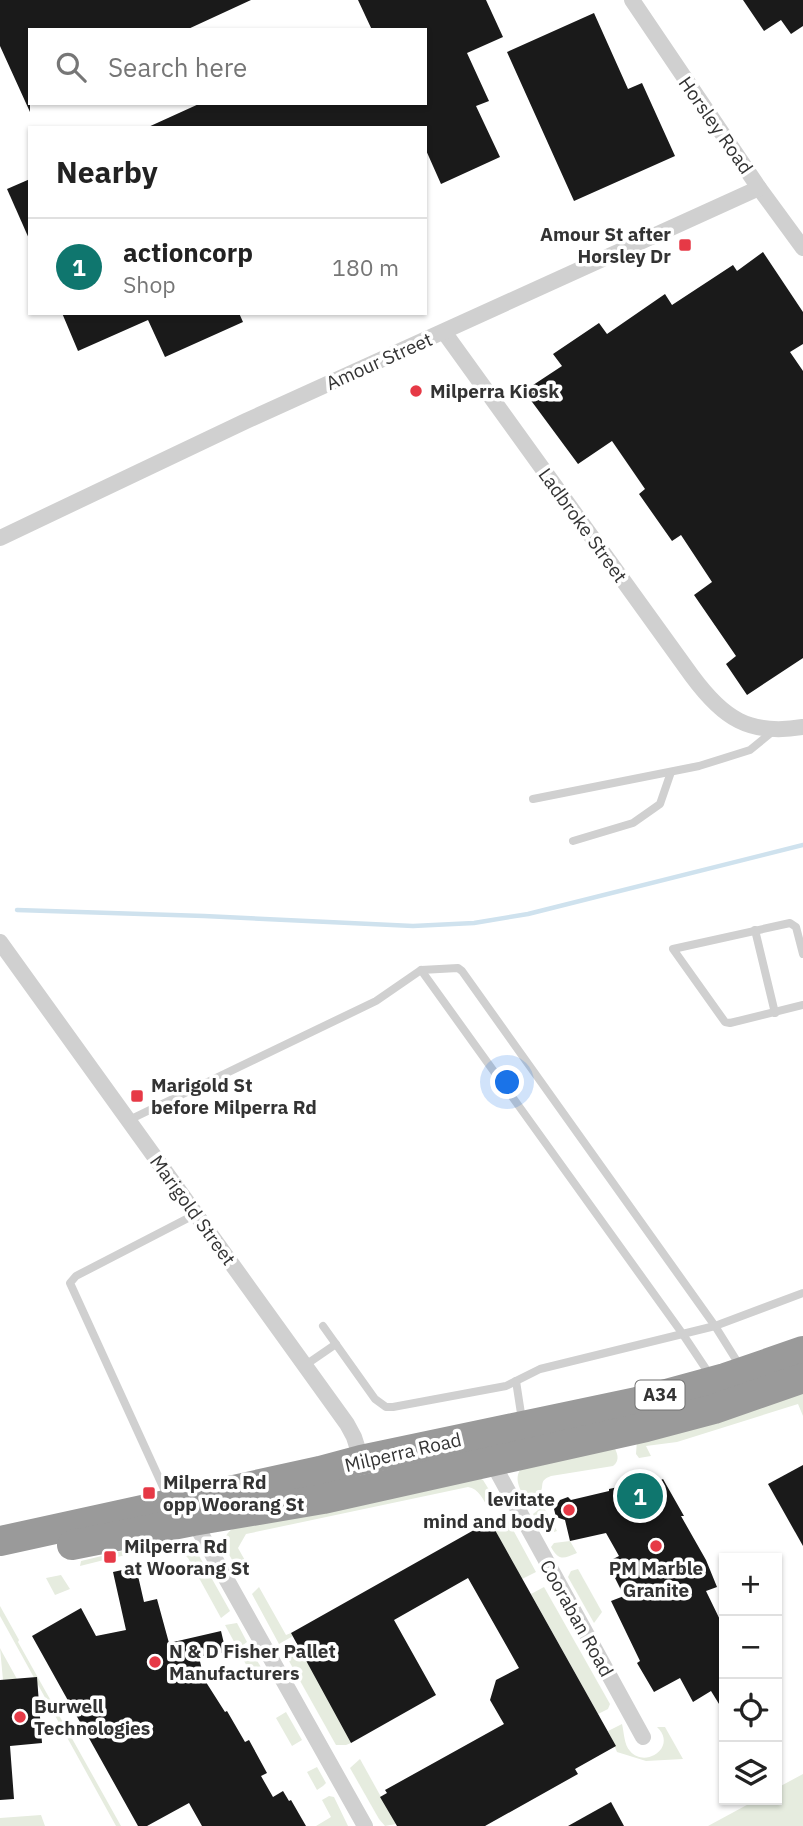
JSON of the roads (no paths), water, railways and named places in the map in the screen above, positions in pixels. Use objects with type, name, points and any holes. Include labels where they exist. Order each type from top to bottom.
[{"type":"highway","name":"Milperra Road","points":[[365,1474],[523,1425],[637,1402],[803,1352]]},
{"type":"highway","name":"Milperra Road","points":[[0,1561],[182,1508],[330,1469],[365,1474],[492,1462],[683,1418],[803,1378]]},
{"type":"highway","name":"Milperra Road","points":[[0,1541],[182,1508]]},
{"type":"street","name":"Horsley Road","points":[[632,0],[803,248]]},
{"type":"street","name":"Amour Street","points":[[0,538],[151,465],[760,188]]},
{"type":"street","name":"Ladbroke Street","points":[[444,332],[698,684],[727,714],[741,722],[774,730]]},
{"type":"street","points":[[774,730],[803,727]]},
{"type":"street","name":"Marigold Street","points":[[0,942],[347,1424],[354,1437],[365,1474]]},
{"type":"street","name":"Cooraban Road","points":[[492,1462],[643,1737]]},
{"type":"street","points":[[182,1508],[365,1826]]},
{"type":"lane","points":[[533,799],[699,766],[750,750],[774,730]]},
{"type":"lane","points":[[573,841],[633,823],[660,804],[671,772]]},
{"type":"lane","points":[[803,954],[796,927],[790,923],[673,949],[725,1022],[803,1005]]},
{"type":"lane","points":[[755,930],[775,1013]]},
{"type":"lane","points":[[128,1120],[376,1001],[421,970],[458,968],[715,1326],[744,1371]]},
{"type":"lane","points":[[421,970],[714,1381]]},
{"type":"lane","points":[[182,1508],[71,1283],[76,1276],[196,1214]]},
{"type":"lane","points":[[323,1326],[375,1399],[386,1407],[393,1407],[506,1386],[540,1369],[715,1326],[803,1293]]},
{"type":"lane","points":[[304,1366],[336,1344]]},
{"type":"lane","points":[[516,1381],[523,1425]]},
{"type":"waterway","points":[[17,910],[413,926],[474,923],[528,914],[803,845]]},
{"type":"place","name":"Amour St after Horsley Dr","points":[[685,245]]},
{"type":"place","name":"Milperra Kiosk","points":[[416,391]]},
{"type":"place","name":"Marigold St before Milperra Rd","points":[[137,1096]]},
{"type":"place","name":"Milperra Rd opp Woorang St","points":[[149,1493]]},
{"type":"place","name":"actioncorp","points":[[640,1496]]},
{"type":"place","name":"levitate mind and body","points":[[569,1510]]},
{"type":"place","name":"PM Marble Granite","points":[[656,1546]]},
{"type":"place","name":"Milperra Rd at Woorang St","points":[[110,1557]]},
{"type":"place","name":"N & D Fisher Pallet Manufacturers","points":[[155,1662]]},
{"type":"place","name":"Burwell Technologies","points":[[20,1717]]}]
